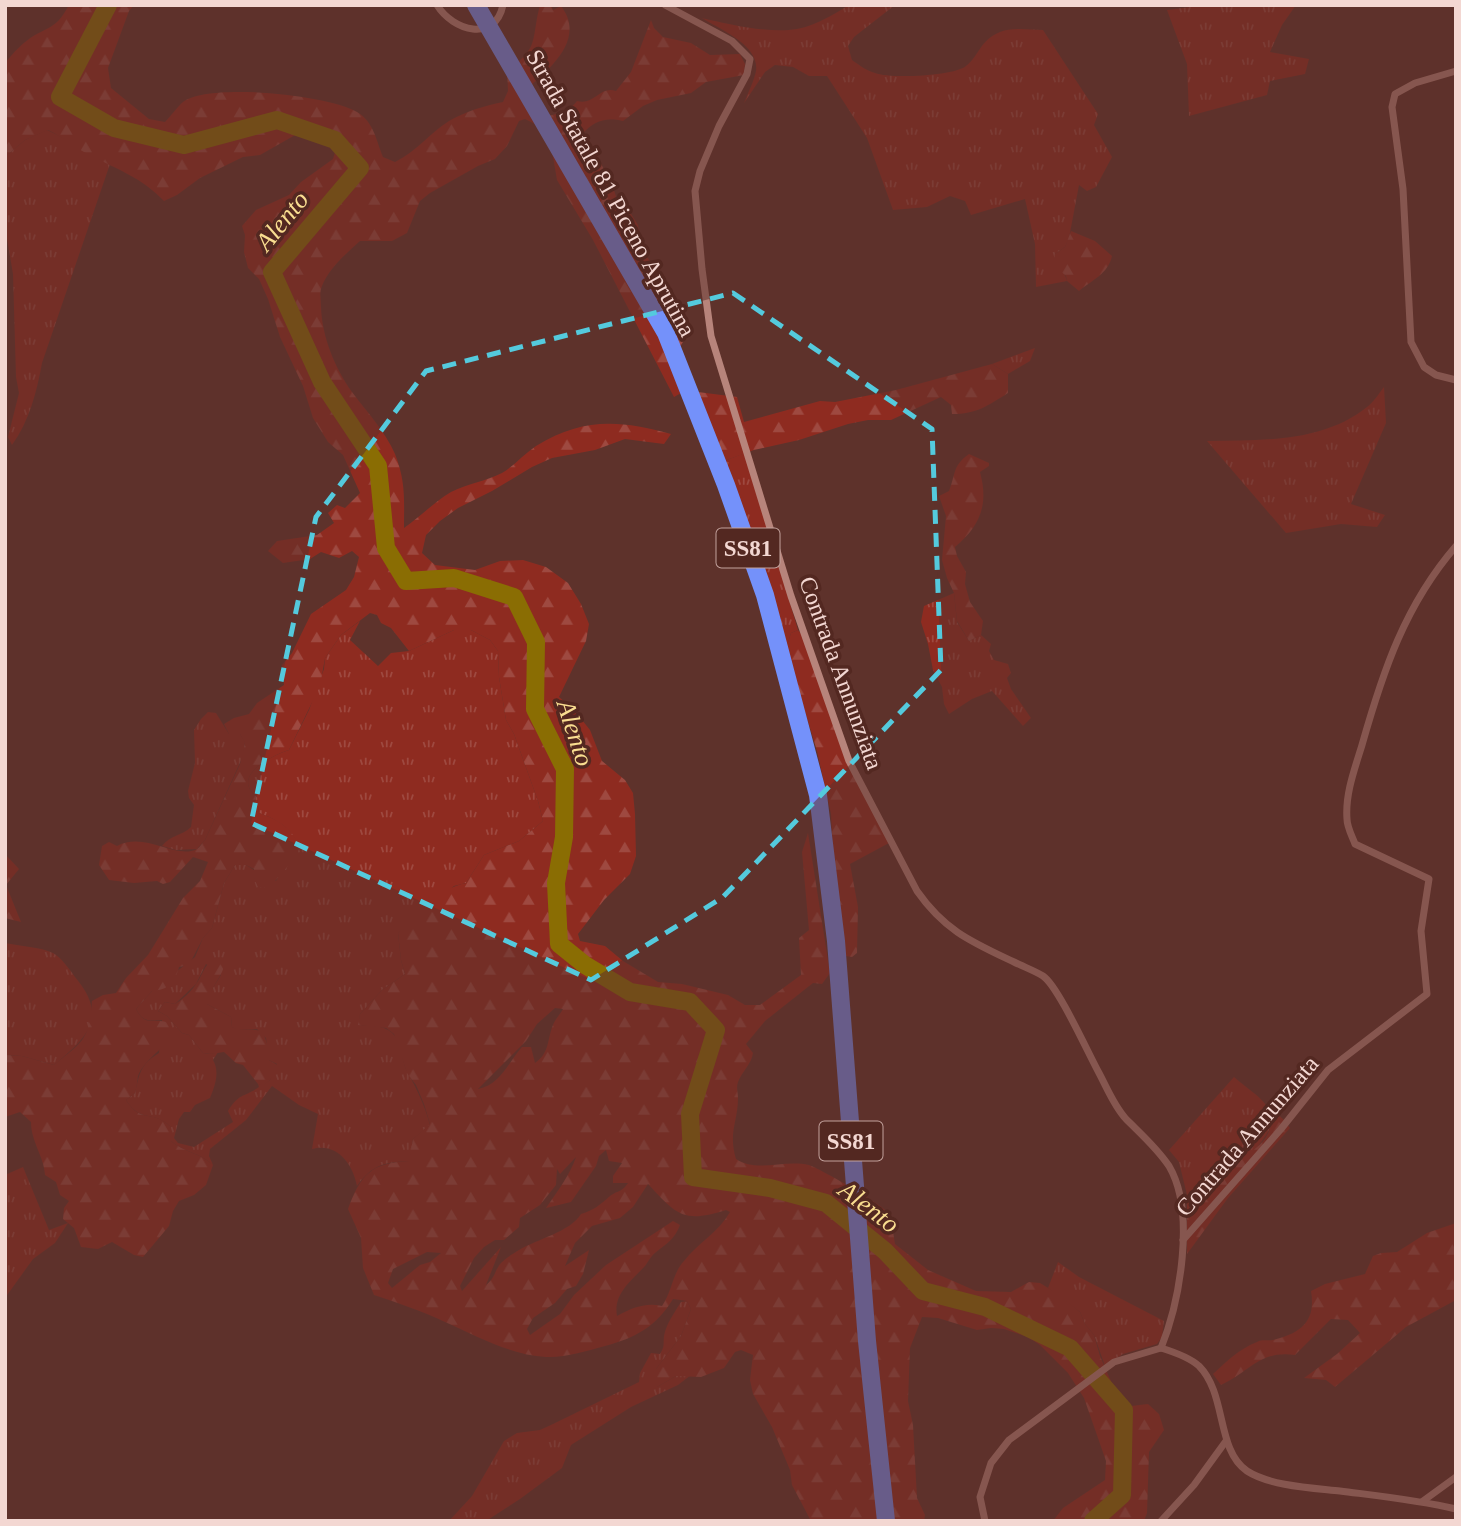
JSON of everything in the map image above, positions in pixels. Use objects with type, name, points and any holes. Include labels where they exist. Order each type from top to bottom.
[{"type":"highway","name":"Strada Statale 81 Piceno Aprutina","points":[[477,7],[666,332],[726,485],[765,595],[818,795],[836,941],[867,1341],[886,1521]]},
{"type":"street","points":[[437,5],[453,22],[464,28],[478,30],[497,20],[503,5]]},
{"type":"street","name":"Contrada Annunziata","points":[[665,5],[732,41],[750,59],[747,74],[699,171],[695,191],[711,336],[791,596],[849,761],[917,891],[936,915],[960,936],[1045,978],[1060,997],[1124,1117],[1155,1148],[1169,1167],[1177,1183],[1182,1208],[1182,1240],[1180,1283],[1170,1327],[1161,1348]]},
{"type":"street","points":[[1456,71],[1415,83],[1395,94],[1392,107],[1403,189],[1411,342],[1424,367],[1436,375],[1456,380]]},
{"type":"street","name":"Contrada Annunziata","points":[[1182,1240],[1281,1129],[1328,1070],[1427,994],[1421,931],[1429,879],[1355,844],[1346,820],[1348,793],[1354,770],[1396,639],[1422,591],[1456,546]]},
{"type":"street","points":[[985,1521],[980,1497],[991,1463],[1009,1440],[1114,1362],[1161,1348],[1198,1365],[1208,1377],[1219,1401],[1226,1441],[1244,1469],[1260,1478],[1305,1487],[1423,1501],[1456,1509]]},
{"type":"street","points":[[1161,1521],[1194,1485],[1226,1441]]},
{"type":"street","points":[[1423,1501],[1456,1477]]},
{"type":"highlighted area","points":[[733,293],[932,429],[941,670],[723,897],[591,980],[251,823],[316,517],[426,371]]},
{"type":"green space","points":[[69,5],[134,5],[129,11],[108,68],[111,88],[149,119],[165,122],[183,102],[197,96],[217,93],[269,93],[322,100],[363,116],[374,132],[383,157],[395,162],[449,121],[475,109],[503,102],[508,91],[507,69],[530,49],[540,5],[551,5],[553,10],[561,6],[568,19],[570,32],[560,55],[521,94],[535,118],[563,112],[577,101],[588,101],[606,91],[616,91],[631,72],[651,20],[654,28],[663,37],[691,43],[710,55],[740,54],[745,64],[744,75],[706,82],[691,93],[657,100],[643,106],[623,121],[600,121],[582,134],[596,154],[618,203],[631,214],[638,225],[641,245],[664,279],[658,284],[684,322],[686,330],[680,347],[698,392],[737,397],[744,422],[820,401],[835,402],[896,390],[992,364],[1008,374],[1008,393],[975,411],[952,414],[951,405],[941,397],[891,420],[868,420],[848,424],[724,461],[683,392],[674,397],[593,240],[557,180],[551,145],[539,126],[525,119],[519,121],[507,146],[495,159],[478,166],[420,201],[407,233],[392,241],[360,241],[333,267],[321,291],[324,330],[335,362],[352,392],[381,430],[399,464],[403,482],[404,528],[451,492],[502,473],[536,446],[570,430],[618,424],[671,434],[664,444],[625,439],[595,450],[552,458],[532,467],[440,521],[426,535],[422,553],[435,565],[475,570],[500,561],[523,560],[546,567],[568,583],[581,604],[589,624],[586,641],[559,697],[590,730],[602,761],[625,780],[633,793],[636,856],[630,874],[604,900],[578,934],[580,941],[605,946],[623,961],[658,982],[682,984],[728,995],[745,1005],[760,1005],[801,975],[799,938],[809,930],[802,852],[808,833],[830,973],[822,984],[813,983],[765,1021],[746,1044],[753,1053],[737,1084],[738,1106],[733,1141],[736,1159],[753,1165],[809,1165],[883,1208],[890,1219],[895,1244],[928,1270],[976,1291],[1011,1292],[1029,1282],[1040,1283],[1080,1312],[1094,1335],[1116,1393],[1131,1406],[1148,1404],[1159,1414],[1164,1430],[1149,1452],[1147,1513],[1144,1521],[1053,1521],[1063,1508],[1105,1480],[1106,1461],[1084,1398],[1068,1373],[1040,1345],[1028,1337],[1004,1329],[977,1330],[938,1318],[922,1317],[910,1348],[908,1401],[913,1425],[917,1498],[925,1515],[924,1521],[811,1521],[792,1485],[790,1470],[772,1427],[753,1394],[750,1380],[753,1355],[741,1350],[735,1352],[724,1368],[701,1377],[676,1376],[657,1387],[648,1385],[656,1369],[681,1336],[691,1309],[687,1301],[673,1299],[652,1324],[626,1339],[576,1354],[546,1357],[507,1349],[428,1314],[374,1295],[363,1268],[361,1238],[348,1209],[358,1187],[369,1173],[385,1164],[409,1161],[413,1139],[430,1124],[416,1085],[407,1073],[394,1034],[386,1028],[358,1025],[360,1014],[382,990],[405,974],[398,933],[412,917],[446,890],[466,883],[484,855],[519,841],[543,821],[514,734],[506,720],[498,651],[490,640],[471,630],[454,630],[409,651],[391,628],[381,623],[377,615],[370,613],[341,635],[325,658],[320,686],[289,750],[264,762],[251,774],[248,782],[257,797],[259,813],[284,825],[300,847],[294,859],[269,888],[258,887],[254,869],[246,865],[235,865],[224,883],[212,928],[203,938],[189,965],[179,967],[170,985],[152,991],[136,1009],[147,1020],[170,1023],[172,1037],[144,1066],[138,1076],[135,1093],[126,1100],[142,1115],[158,1118],[171,1127],[171,1141],[176,1145],[213,1165],[206,1185],[194,1195],[179,1201],[169,1226],[143,1257],[134,1255],[112,1242],[98,1249],[81,1247],[74,1228],[63,1219],[64,1208],[69,1201],[60,1195],[56,1182],[45,1175],[31,1122],[20,1112],[5,1117],[5,1055],[22,1056],[54,1065],[78,1045],[89,1024],[92,1001],[103,995],[116,993],[148,955],[183,898],[200,881],[208,862],[193,857],[170,882],[163,884],[157,881],[134,883],[109,880],[99,865],[102,846],[109,842],[117,846],[139,842],[188,851],[197,849],[205,840],[240,764],[245,743],[240,734],[229,734],[224,724],[249,714],[257,703],[284,685],[282,665],[292,653],[311,614],[346,590],[354,577],[359,557],[352,551],[339,558],[321,552],[310,559],[283,563],[268,551],[277,541],[317,535],[334,523],[328,513],[337,505],[345,508],[360,493],[343,455],[328,442],[313,418],[303,386],[280,337],[268,299],[259,279],[248,268],[242,226],[256,210],[289,195],[301,182],[333,159],[336,149],[323,141],[297,134],[260,155],[243,157],[200,178],[164,201],[138,180],[48,130],[25,140],[5,157],[5,63],[22,44],[55,24]],"holes":[[[555,1008],[563,1009],[554,1023],[546,1050],[540,1059],[535,1063],[531,1047],[522,1047],[498,1078],[486,1087],[478,1089],[526,1041],[537,1024]],[[606,1150],[609,1161],[622,1163],[613,1176],[613,1183],[628,1183],[623,1188],[600,1205],[581,1214],[569,1226],[510,1256],[501,1263],[486,1285],[501,1247],[462,1291],[460,1286],[474,1258],[495,1240],[504,1240],[519,1227],[520,1218],[540,1205],[556,1185],[557,1169],[560,1174],[576,1157],[567,1177],[546,1208],[571,1202],[596,1166],[599,1156]],[[648,1184],[681,1214],[700,1216],[726,1210],[730,1212],[720,1226],[680,1266],[662,1306],[639,1306],[617,1316],[616,1308],[624,1288],[676,1234],[680,1225],[673,1221],[606,1265],[574,1295],[560,1314],[530,1335],[527,1329],[533,1318],[555,1303],[567,1289],[576,1286],[583,1274],[589,1250],[565,1266],[575,1243],[592,1226],[620,1218],[633,1207]],[[427,1252],[441,1253],[430,1262],[420,1265],[392,1288],[388,1283],[393,1269]]]},
{"type":"green space","points":[[849,5],[895,5],[854,37],[848,46],[852,60],[869,71],[883,75],[922,76],[960,69],[971,62],[984,44],[1000,32],[1016,29],[1043,30],[1098,114],[1094,125],[1112,157],[1096,187],[1087,191],[1079,185],[1069,238],[1065,247],[1055,254],[1067,281],[1036,287],[1035,244],[1025,199],[971,215],[965,201],[950,196],[927,207],[893,210],[867,138],[827,76],[809,76],[793,67],[775,65],[765,72],[744,103],[756,71],[752,53],[737,39],[702,18],[756,29],[789,30],[812,25]]},
{"type":"green space","points":[[1205,5],[1296,5],[1282,25],[1270,52],[1309,59],[1305,74],[1270,81],[1267,95],[1189,116],[1187,64],[1167,10]]},
{"type":"green space","points":[[47,130],[110,164],[42,363],[32,406],[12,445],[8,437],[19,393],[16,377],[13,274],[5,227],[5,157],[25,140]]},
{"type":"green space","points":[[1071,231],[1095,241],[1112,256],[1103,272],[1079,291],[1053,264],[1055,254],[1065,247]]},
{"type":"green space","points":[[1035,348],[1030,361],[1008,374],[992,364]]},
{"type":"green space","points":[[1384,387],[1386,423],[1351,504],[1385,515],[1377,527],[1341,524],[1286,533],[1207,441],[1290,437],[1331,427],[1367,407]]},
{"type":"green space","points":[[745,453],[798,630],[791,633],[786,649],[724,461]]},
{"type":"green space","points":[[969,454],[989,463],[989,466],[980,472],[983,505],[980,514],[971,531],[955,547],[966,572],[965,584],[970,602],[983,621],[981,635],[969,641],[957,621],[954,593],[942,560],[946,516],[939,496],[949,491],[957,466]]},
{"type":"green space","points":[[954,593],[957,622],[969,641],[981,635],[991,644],[989,651],[994,660],[1008,664],[1011,673],[1007,678],[1011,689],[1031,718],[1023,726],[992,691],[972,699],[949,714],[944,704],[942,687],[933,670],[921,622],[924,606]]},
{"type":"green space","points":[[360,621],[350,640],[378,666],[391,653],[409,651],[454,630],[471,630],[490,640],[498,651],[506,720],[514,734],[543,821],[519,841],[484,855],[466,883],[454,886],[398,933],[405,974],[382,990],[360,1014],[359,1025],[384,1028],[395,1036],[430,1125],[413,1139],[410,1161],[379,1166],[368,1173],[357,1186],[348,1163],[336,1152],[321,1148],[312,1149],[318,1114],[299,1105],[272,1086],[246,1120],[210,1149],[209,1156],[213,1165],[176,1145],[171,1141],[171,1127],[137,1112],[126,1100],[135,1093],[144,1065],[159,1053],[162,1020],[146,1020],[136,1009],[152,991],[195,957],[203,938],[212,928],[224,883],[235,865],[246,865],[254,870],[254,878],[276,881],[299,847],[284,826],[259,813],[257,797],[248,782],[256,768],[289,750],[309,710],[324,669],[325,658],[341,635]],"holes":[[[206,964],[221,975],[207,997],[207,1004],[231,1017],[232,1027],[237,1030],[257,1029],[266,1038],[269,1060],[277,1064],[270,1080],[263,1085],[258,1084],[259,1087],[232,1105],[228,1111],[233,1122],[194,1147],[178,1143],[174,1138],[179,1119],[184,1112],[190,1112],[195,1105],[210,1098],[216,1074],[213,1060],[218,1052],[203,1053],[189,1035],[182,1033],[167,1016],[158,1011],[165,1002],[175,1004],[196,984]]]},
{"type":"green space","points":[[798,630],[851,769],[889,843],[850,864],[858,907],[857,953],[852,957],[846,956],[831,814],[817,751],[786,649],[791,633]]},
{"type":"green space","points":[[208,712],[216,713],[229,734],[240,734],[245,742],[243,756],[205,840],[197,849],[176,850],[162,846],[191,827],[194,805],[188,791],[195,763],[194,730]]},
{"type":"green space","points":[[5,854],[19,869],[6,885],[21,922],[5,918]]},
{"type":"green space","points":[[5,943],[42,949],[56,955],[68,967],[91,1004],[90,1026],[84,1036],[54,1065],[22,1056],[5,1055]]},
{"type":"green space","points":[[212,960],[219,961],[224,967],[207,1004],[231,1017],[232,1027],[263,1032],[270,1052],[269,1060],[279,1066],[263,1086],[258,1084],[243,1065],[236,1063],[224,1052],[203,1053],[189,1035],[182,1033],[167,1016],[158,1011],[165,1002],[175,1004],[187,995]]},
{"type":"green space","points":[[1234,1077],[1265,1103],[1271,1119],[1270,1128],[1254,1151],[1226,1169],[1227,1177],[1223,1182],[1216,1181],[1187,1195],[1179,1162],[1169,1150]]},
{"type":"green space","points":[[1268,1106],[1290,1128],[1228,1198],[1187,1254],[1187,1195],[1216,1181],[1223,1182],[1231,1163],[1262,1142],[1271,1125]]},
{"type":"green space","points":[[23,1167],[49,1230],[68,1223],[55,1243],[33,1259],[5,1298],[5,1175]]},
{"type":"green space","points":[[1456,1223],[1456,1300],[1406,1327],[1335,1387],[1326,1380],[1304,1378],[1360,1333],[1348,1320],[1331,1319],[1295,1355],[1283,1354],[1263,1359],[1221,1385],[1213,1374],[1251,1345],[1292,1334],[1305,1324],[1311,1310],[1311,1291],[1325,1284],[1365,1274],[1373,1256],[1397,1252],[1427,1233]]},
{"type":"green space","points":[[1058,1262],[1079,1277],[1164,1321],[1162,1337],[1157,1344],[1123,1354],[1105,1366],[1094,1335],[1080,1312],[1048,1288]]},
{"type":"green space","points":[[687,1301],[691,1309],[681,1336],[656,1369],[657,1387],[676,1376],[691,1375],[678,1385],[631,1407],[571,1445],[562,1468],[486,1521],[449,1521],[472,1496],[504,1441],[517,1433],[540,1430],[639,1382],[640,1373],[651,1353],[660,1354],[662,1351],[665,1332],[681,1302]]},
{"type":"waterway","name":"Alento","points":[[108,5],[60,97],[114,128],[184,145],[277,120],[335,140],[360,168],[272,272],[322,382],[378,466],[386,548],[406,581],[454,578],[514,597],[536,642],[535,709],[565,769],[564,837],[556,883],[559,944],[585,965],[630,992],[690,1002],[716,1030],[690,1114],[693,1177],[770,1188],[826,1203],[885,1251],[923,1291],[985,1307],[1070,1348],[1124,1410],[1122,1495],[1093,1521]]}]
